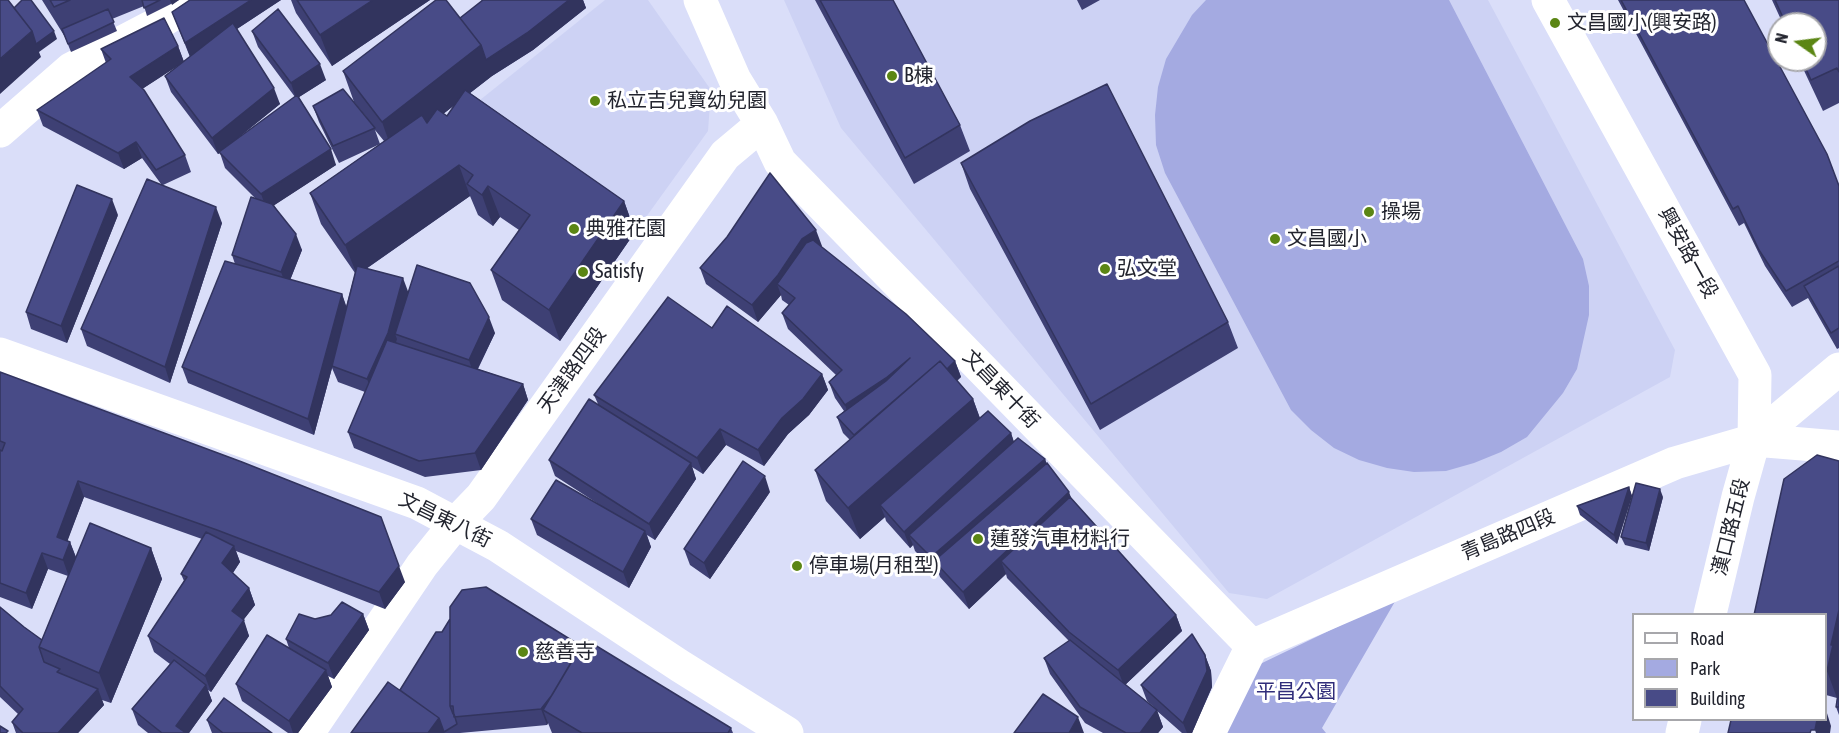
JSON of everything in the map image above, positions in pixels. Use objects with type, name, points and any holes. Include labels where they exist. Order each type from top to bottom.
[{"type":"street","points":[[0,131],[71,69],[161,22],[195,0]]},
{"type":"street","points":[[700,0],[735,80],[762,124]]},
{"type":"street","name":"興安路一段","points":[[1548,0],[1755,375],[1754,440]]},
{"type":"street","name":"天津路四段","points":[[308,733],[422,565],[455,524],[482,497],[725,155],[762,124]]},
{"type":"street","name":"文昌東十街","points":[[762,124],[780,162],[1252,646]]},
{"type":"street","name":"文昌東八街","points":[[0,354],[417,503],[498,546],[680,666],[787,733]]},
{"type":"street","name":"青島路四段","points":[[1252,646],[1676,463],[1754,440],[1839,369]]},
{"type":"street","points":[[1754,440],[1839,447]]},
{"type":"street","name":"漢口路五段","points":[[1710,613],[1754,440]]},
{"type":"street","points":[[1209,733],[1252,646]]},
{"type":"shaded area","name":"私立吉兒寶幼兒園","points":[[605,0],[648,0],[711,90],[708,131],[641,224],[465,112]]},
{"type":"shaded area","name":"文昌國小","points":[[784,0],[1488,0],[1675,350],[1670,377],[1267,599],[1229,593],[841,128]]},
{"type":"green space","points":[[1206,0],[1449,0],[1583,259],[1589,286],[1589,315],[1577,369],[1563,393],[1527,437],[1501,452],[1474,463],[1446,471],[1414,472],[1387,468],[1359,460],[1334,448],[1291,410],[1165,173],[1156,145],[1155,115],[1158,87],[1166,59],[1192,15]]},
{"type":"green space","name":"平昌公園","points":[[1397,598],[1322,728],[1326,733],[1225,733],[1258,665]]},
{"type":"building","points":[[0,0],[8,0],[32,31],[0,59]]},
{"type":"building","points":[[22,0],[31,0],[54,31],[36,44],[32,31],[14,8]]},
{"type":"building","points":[[50,0],[70,0],[54,7]]},
{"type":"building","points":[[142,0],[160,0],[144,8]]},
{"type":"building","points":[[190,0],[251,0],[185,43],[172,12]]},
{"type":"building","points":[[297,0],[373,0],[320,35]]},
{"type":"building","points":[[436,0],[446,0],[481,45],[382,122],[343,71]]},
{"type":"building","points":[[483,0],[569,0],[527,33],[486,60],[481,45],[460,18]]},
{"type":"building","name":"B棟","points":[[820,0],[893,0],[960,125],[905,158]]},
{"type":"building","points":[[1621,0],[1744,0],[1767,43],[1767,72],[1783,72],[1827,154],[1839,186],[1839,261],[1786,291],[1759,250],[1738,206],[1733,209]]},
{"type":"building","points":[[1775,0],[1839,0],[1839,72],[1837,68],[1811,80],[1807,72],[1827,72],[1827,12],[1780,12]]},
{"type":"building","points":[[108,9],[114,22],[68,44],[62,29]]},
{"type":"building","points":[[278,9],[320,64],[291,83],[252,31]]},
{"type":"building","points":[[164,18],[178,46],[130,77],[144,90],[185,155],[156,170],[136,142],[118,153],[37,110],[111,59],[101,49]]},
{"type":"building","points":[[233,23],[274,88],[212,138],[165,76]]},
{"type":"building","name":"弘文堂","points":[[1107,84],[1228,322],[1091,404],[961,163],[1030,121]]},
{"type":"building","points":[[343,89],[375,128],[333,146],[313,106]]},
{"type":"building","points":[[465,90],[624,201],[549,310],[491,270],[530,215],[488,186],[482,195],[467,184],[473,175],[459,165],[345,245],[310,193],[422,115],[427,123],[437,109],[447,116]]},
{"type":"building","points":[[297,95],[331,149],[261,194],[219,152]]},
{"type":"building","points":[[770,173],[816,230],[802,239],[778,275],[752,305],[700,268],[727,237]]},
{"type":"building","points":[[147,179],[216,207],[165,367],[81,329]]},
{"type":"building","points":[[77,185],[112,199],[61,326],[26,312]]},
{"type":"building","points":[[251,197],[272,204],[296,234],[281,272],[232,255]]},
{"type":"building","points":[[813,240],[906,314],[955,361],[947,369],[940,361],[854,435],[837,417],[886,381],[910,358],[886,378],[845,405],[829,382],[842,370],[782,313],[795,298],[777,284],[806,243]]},
{"type":"building","points":[[225,261],[342,294],[308,419],[182,367]]},
{"type":"building","points":[[417,265],[470,283],[489,317],[469,360],[395,334]]},
{"type":"building","points":[[357,266],[403,278],[388,333],[367,379],[332,366]]},
{"type":"building","points":[[1839,266],[1839,328],[1831,333],[1804,286]]},
{"type":"building","points":[[668,297],[712,328],[727,306],[822,374],[803,399],[782,418],[758,450],[720,429],[697,458],[594,395]]},
{"type":"building","points":[[387,340],[523,384],[475,453],[419,461],[348,432]]},
{"type":"building","points":[[940,361],[973,399],[848,508],[815,470]]},
{"type":"building","points":[[0,372],[242,462],[381,517],[399,566],[379,592],[217,530],[78,481],[57,537],[70,542],[63,560],[42,553],[26,593],[0,583],[0,450],[2,451],[5,443],[0,441]]},
{"type":"building","points":[[589,399],[691,463],[649,524],[549,460]]},
{"type":"building","points":[[988,411],[1011,433],[904,532],[880,505]]},
{"type":"building","points":[[1018,438],[1045,459],[931,557],[909,535]]},
{"type":"building","points":[[1817,455],[1839,461],[1839,610],[1827,671],[1827,613],[1754,613],[1784,479]]},
{"type":"building","points":[[743,461],[765,476],[704,563],[684,549]]},
{"type":"building","points":[[1047,463],[1069,492],[963,592],[934,561]]},
{"type":"building","points":[[556,480],[645,531],[623,572],[531,519]]},
{"type":"building","points":[[1636,483],[1660,489],[1646,543],[1621,537]]},
{"type":"building","points":[[1629,487],[1614,535],[1577,506]]},
{"type":"building","points":[[1070,497],[1176,615],[1118,670],[1069,632],[1001,561]]},
{"type":"building","points":[[90,523],[151,548],[99,673],[39,647]]},
{"type":"building","points":[[206,532],[234,546],[222,563],[249,588],[232,611],[244,620],[205,676],[148,636],[187,577],[181,574]]},
{"type":"building","points":[[486,587],[581,646],[541,709],[454,717],[453,706],[450,706],[450,607],[462,590]]},
{"type":"building","points":[[342,602],[363,614],[328,663],[286,639],[299,614],[315,619],[331,615]]},
{"type":"building","points":[[0,607],[42,640],[39,647],[44,662],[60,669],[57,672],[98,689],[58,733],[23,733],[12,722],[23,709],[0,686]]},
{"type":"building","points":[[450,619],[450,706],[457,724],[444,732],[439,718],[400,690],[436,632],[442,632]]},
{"type":"building","points":[[1192,634],[1205,655],[1207,671],[1183,723],[1141,685]]},
{"type":"building","points":[[267,635],[326,670],[289,721],[236,684]]},
{"type":"building","points":[[585,639],[731,728],[728,733],[582,733],[543,710]]},
{"type":"building","points":[[1070,640],[1157,710],[1140,733],[1126,733],[1080,707],[1044,658]]},
{"type":"building","points":[[174,660],[206,685],[176,726],[186,733],[162,733],[132,709]]},
{"type":"building","points":[[388,682],[439,718],[428,733],[351,733]]},
{"type":"building","points":[[1839,688],[1839,707],[1836,707]]},
{"type":"building","points":[[1043,694],[1078,717],[1069,733],[1014,733]]},
{"type":"building","points":[[224,698],[272,733],[223,733],[207,720]]},
{"type":"building","points":[[1731,721],[1817,721],[1815,730],[1811,730],[1810,733],[1728,733]]},
{"type":"building","points":[[0,726],[8,731],[0,733]]},
{"type":"place","name":"文昌國小(興安路)","points":[[1555,23]]},
{"type":"place","name":"B棟","points":[[892,76]]},
{"type":"place","name":"私立吉兒寶幼兒園","points":[[595,101]]},
{"type":"place","name":"操場","points":[[1369,212]]},
{"type":"place","name":"典雅花園","points":[[574,229]]},
{"type":"place","name":"文昌國小","points":[[1275,239]]},
{"type":"place","name":"弘文堂","points":[[1105,269]]},
{"type":"place","name":"Satisfy","points":[[583,272]]},
{"type":"place","name":"蓮發汽車材料行","points":[[978,539]]},
{"type":"place","name":"停車場(月租型)","points":[[797,566]]},
{"type":"place","name":"慈善寺","points":[[523,652]]}]
